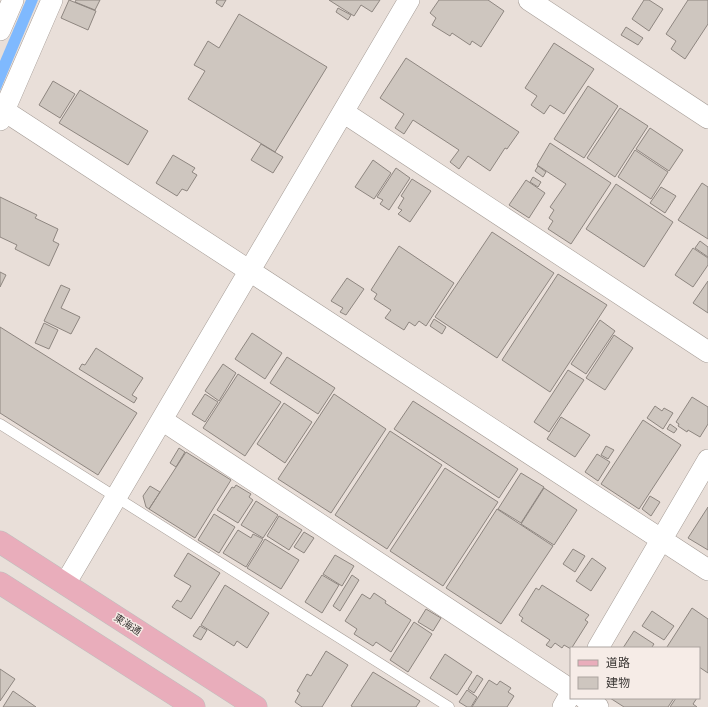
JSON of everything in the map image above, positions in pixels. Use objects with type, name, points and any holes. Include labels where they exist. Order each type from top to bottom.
[{"type":"main road","name":"東海通","points":[[0,542],[256,707]]},
{"type":"main road","points":[[0,583],[188,705]]},
{"type":"street","points":[[0,30],[13,0]]},
{"type":"street","points":[[52,0],[1,113],[249,271],[708,570]]},
{"type":"street","points":[[65,584],[409,0]]},
{"type":"street","points":[[529,0],[708,118]]},
{"type":"street","points":[[343,112],[708,352]]},
{"type":"street","points":[[162,420],[570,689]]},
{"type":"street","points":[[599,647],[708,460]]},
{"type":"street","points":[[563,707],[570,695]]},
{"type":"street","points":[[586,699],[598,707]]},
{"type":"lane","points":[[0,424],[449,707]]},
{"type":"water","points":[[26,0],[38,0],[0,91],[0,61]]},
{"type":"building","points":[[69,0],[96,11],[88,30],[61,18]]},
{"type":"building","points":[[76,0],[100,0],[95,10],[75,2]]},
{"type":"building","points":[[217,0],[226,0],[222,7],[216,3]]},
{"type":"building","points":[[329,0],[380,0],[372,12],[361,5],[354,16]]},
{"type":"building","points":[[439,0],[488,0],[504,11],[481,47],[472,41],[470,45],[452,33],[450,36],[432,25],[436,18],[430,13]]},
{"type":"building","points":[[644,0],[649,0],[663,9],[649,31],[632,19]]},
{"type":"building","points":[[688,0],[708,0],[708,24],[685,59],[671,49],[676,41],[666,34]]},
{"type":"building","points":[[338,8],[351,15],[348,20],[336,12]]},
{"type":"building","points":[[239,14],[327,67],[275,152],[188,99],[205,71],[194,65],[208,41],[219,48]]},
{"type":"building","points":[[626,27],[643,38],[638,45],[621,35]]},
{"type":"building","points":[[554,43],[594,69],[564,114],[550,105],[544,114],[531,105],[537,96],[525,88]]},
{"type":"building","points":[[406,58],[519,132],[507,149],[505,148],[490,171],[468,156],[459,169],[450,162],[459,150],[413,120],[404,134],[395,128],[404,114],[380,98]]},
{"type":"building","points":[[53,81],[75,94],[60,118],[39,105]]},
{"type":"building","points":[[588,86],[618,106],[584,158],[554,139]]},
{"type":"building","points":[[80,90],[148,131],[128,165],[59,123]]},
{"type":"building","points":[[620,108],[648,126],[615,177],[587,158]]},
{"type":"building","points":[[650,128],[683,150],[669,171],[636,149]]},
{"type":"building","points":[[550,143],[611,183],[571,244],[548,229],[553,221],[549,218],[554,210],[550,207],[566,184],[537,165]]},
{"type":"building","points":[[261,144],[283,157],[273,173],[251,160]]},
{"type":"building","points":[[635,150],[668,172],[651,199],[618,177]]},
{"type":"building","points":[[173,155],[195,168],[192,172],[197,175],[187,191],[182,189],[177,196],[156,183]]},
{"type":"building","points":[[373,160],[391,173],[374,199],[355,187]]},
{"type":"building","points":[[538,166],[546,172],[543,177],[535,171]]},
{"type":"building","points":[[396,168],[410,178],[389,210],[380,204],[383,200],[377,197]]},
{"type":"building","points":[[533,177],[541,182],[538,187],[530,182]]},
{"type":"building","points":[[412,179],[431,191],[410,222],[398,214],[402,210],[398,208],[404,198],[401,196]]},
{"type":"building","points":[[526,180],[545,193],[529,218],[509,205]]},
{"type":"building","points":[[702,183],[708,187],[708,239],[678,220]]},
{"type":"building","points":[[616,184],[673,222],[644,267],[586,229]]},
{"type":"building","points":[[661,187],[676,196],[665,213],[650,203]]},
{"type":"building","points":[[0,197],[37,215],[35,218],[58,229],[53,241],[59,244],[49,266],[15,249],[17,245],[0,237]]},
{"type":"building","points":[[492,232],[554,273],[497,358],[435,317]]},
{"type":"building","points":[[700,241],[708,247],[708,257],[695,248]]},
{"type":"building","points":[[399,246],[454,283],[426,326],[419,321],[415,326],[409,322],[404,330],[385,318],[391,310],[374,299],[377,294],[371,290]]},
{"type":"building","points":[[693,248],[708,258],[708,265],[693,287],[675,275]]},
{"type":"building","points":[[0,272],[6,275],[0,287]]},
{"type":"building","points":[[558,274],[607,305],[550,392],[502,360]]},
{"type":"building","points":[[347,278],[364,289],[346,315],[340,312],[343,308],[331,301]]},
{"type":"building","points":[[708,281],[708,313],[693,303]]},
{"type":"building","points":[[61,285],[70,289],[61,308],[80,317],[71,334],[44,321]]},
{"type":"building","points":[[434,319],[446,327],[442,334],[430,326]]},
{"type":"building","points":[[600,320],[615,331],[586,374],[571,364]]},
{"type":"building","points":[[44,323],[58,330],[49,349],[35,343]]},
{"type":"building","points":[[0,327],[137,413],[98,475],[0,413]]},
{"type":"building","points":[[252,333],[282,353],[265,379],[235,359]]},
{"type":"building","points":[[614,335],[633,348],[605,390],[586,378]]},
{"type":"building","points":[[96,348],[143,378],[132,395],[137,398],[134,403],[79,369],[82,364],[85,365]]},
{"type":"building","points":[[287,357],[335,388],[318,414],[270,383]]},
{"type":"building","points":[[223,364],[236,373],[219,401],[205,391]]},
{"type":"building","points":[[568,370],[584,380],[549,432],[534,422]]},
{"type":"building","points":[[238,374],[281,402],[245,456],[203,428]]},
{"type":"building","points":[[205,394],[218,402],[205,422],[192,414]]},
{"type":"building","points":[[334,394],[386,429],[331,513],[278,479]]},
{"type":"building","points":[[692,397],[708,407],[708,424],[700,437],[688,430],[687,432],[678,426],[679,424],[676,422]]},
{"type":"building","points":[[413,401],[518,469],[499,498],[394,429]]},
{"type":"building","points":[[284,403],[312,422],[285,463],[257,444]]},
{"type":"building","points":[[655,406],[662,411],[664,408],[673,413],[663,429],[647,418]]},
{"type":"building","points":[[561,417],[590,435],[575,457],[547,439]]},
{"type":"building","points":[[643,420],[681,445],[639,509],[601,484]]},
{"type":"building","points":[[670,424],[677,429],[674,433],[667,429]]},
{"type":"building","points":[[390,431],[442,465],[387,549],[335,515]]},
{"type":"building","points":[[606,446],[614,450],[608,459],[601,455]]},
{"type":"building","points":[[179,448],[185,452],[176,467],[170,463]]},
{"type":"building","points":[[186,452],[231,480],[195,538],[149,509]]},
{"type":"building","points":[[597,454],[610,462],[598,481],[585,472]]},
{"type":"building","points":[[445,468],[498,502],[443,586],[390,551]]},
{"type":"building","points":[[521,473],[544,487],[521,523],[498,509]]},
{"type":"building","points":[[236,485],[251,494],[249,497],[253,500],[238,523],[217,510],[232,487],[234,488]]},
{"type":"building","points":[[150,486],[160,492],[149,509],[146,507],[143,496]]},
{"type":"building","points":[[544,488],[577,510],[554,545],[521,524]]},
{"type":"building","points":[[650,496],[660,502],[651,516],[642,509]]},
{"type":"building","points":[[256,501],[278,515],[263,538],[241,525]]},
{"type":"building","points":[[708,507],[708,550],[688,538]]},
{"type":"building","points":[[497,509],[553,546],[501,624],[446,588]]},
{"type":"building","points":[[214,514],[235,527],[219,553],[198,540]]},
{"type":"building","points":[[279,516],[302,530],[289,550],[267,536]]},
{"type":"building","points":[[238,530],[251,538],[253,534],[263,539],[246,567],[223,553]]},
{"type":"building","points":[[304,532],[314,538],[304,553],[294,547]]},
{"type":"building","points":[[265,539],[299,560],[281,589],[247,568]]},
{"type":"building","points":[[573,549],[585,556],[575,572],[563,564]]},
{"type":"building","points":[[188,553],[220,573],[191,619],[172,607],[177,600],[181,602],[191,586],[174,576]]},
{"type":"building","points":[[335,555],[354,566],[342,586],[323,574]]},
{"type":"building","points":[[592,558],[606,568],[591,591],[576,581]]},
{"type":"building","points":[[322,575],[339,585],[322,613],[305,602]]},
{"type":"building","points":[[352,575],[359,580],[340,611],[333,606]]},
{"type":"building","points":[[225,585],[269,613],[247,648],[237,641],[234,646],[201,625]]},
{"type":"building","points":[[542,585],[589,615],[585,620],[588,622],[570,648],[564,645],[562,648],[555,643],[551,648],[546,645],[550,640],[521,621],[523,618],[519,615],[536,588],[539,590]]},
{"type":"building","points":[[374,593],[386,601],[385,603],[411,620],[391,652],[376,642],[373,646],[354,634],[357,629],[345,621],[362,594],[370,599]]},
{"type":"building","points":[[692,608],[708,619],[708,673],[700,668],[700,647],[667,647]]},
{"type":"building","points":[[426,609],[441,618],[433,631],[418,622]]},
{"type":"building","points":[[652,611],[674,626],[664,640],[642,626]]},
{"type":"building","points":[[414,622],[432,634],[408,672],[390,660]]},
{"type":"building","points":[[200,626],[207,630],[201,640],[193,636]]},
{"type":"building","points":[[634,631],[654,644],[652,647],[624,647]]},
{"type":"building","points":[[326,651],[348,665],[322,707],[302,707],[295,702],[300,693],[297,691],[307,674],[311,676]]},
{"type":"building","points":[[445,654],[472,672],[457,695],[430,678]]},
{"type":"building","points":[[0,669],[15,679],[0,701]]},
{"type":"building","points":[[373,672],[420,701],[416,707],[351,706]]},
{"type":"building","points":[[477,675],[483,679],[474,693],[468,689]]},
{"type":"building","points":[[489,680],[497,685],[500,681],[511,688],[508,692],[514,696],[507,707],[472,707]]},
{"type":"building","points":[[467,690],[477,697],[471,707],[467,707],[459,702]]},
{"type":"building","points":[[13,691],[36,707],[3,707]]},
{"type":"building","points":[[612,699],[673,699],[668,707],[624,707]]},
{"type":"building","points":[[675,699],[696,699],[693,704],[697,707],[670,707]]}]
